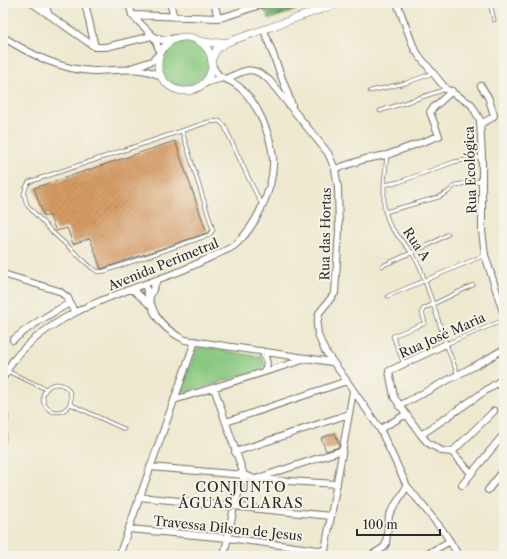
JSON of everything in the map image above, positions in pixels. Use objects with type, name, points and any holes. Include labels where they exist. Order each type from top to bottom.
[{"type":"street","points":[[32,3],[95,47],[106,47],[153,37],[161,40],[188,37],[199,41],[212,43],[228,42],[338,3]]},
{"type":"street","points":[[46,3],[48,14]]},
{"type":"street","points":[[85,3],[95,47]]},
{"type":"street","points":[[129,3],[132,15],[153,37],[160,53]]},
{"type":"street","points":[[170,3],[174,17]]},
{"type":"street","points":[[214,3],[218,18]]},
{"type":"street","points":[[132,15],[218,18],[227,16],[249,6],[266,3]]},
{"type":"street","name":"Rua Ecológica","points":[[397,3],[414,48],[433,73],[449,90],[471,104],[480,120],[482,157],[482,231],[485,255],[504,315]]},
{"type":"street","points":[[264,30],[294,110]]},
{"type":"street","points":[[3,37],[21,49],[47,61],[78,69],[93,71],[149,71],[160,76]]},
{"type":"street","points":[[178,38],[170,41],[164,46],[157,61],[160,76],[164,83],[179,91],[191,91],[208,82],[224,79]]},
{"type":"street","points":[[199,41],[209,52],[212,61]]},
{"type":"street","points":[[202,85],[208,79],[211,72],[212,61],[218,49],[228,42]]},
{"type":"street","points":[[126,70],[152,61],[160,53]]},
{"type":"street","name":"Avenida Perimetral","points":[[3,378],[5,370],[42,332],[74,312],[187,268],[234,246],[248,232],[262,205],[272,176],[272,158],[262,117],[241,88],[224,79],[215,72],[212,61]]},
{"type":"street","name":"Rua das Hortas","points":[[224,79],[252,70],[261,72],[294,110],[328,153],[335,169],[338,188],[339,231],[335,293],[319,313],[317,325],[318,335],[332,362],[380,429],[407,486],[444,532],[459,556]]},
{"type":"street","points":[[480,124],[494,116],[488,97],[481,86]]},
{"type":"street","points":[[335,169],[365,159],[387,156],[439,136],[430,112],[449,90]]},
{"type":"street","points":[[3,274],[59,291],[68,298],[74,312]]},
{"type":"street","points":[[150,302],[157,280]]},
{"type":"street","points":[[145,284],[150,302],[157,317],[167,330],[185,340],[332,362]]},
{"type":"street","points":[[132,289],[150,302]]},
{"type":"street","points":[[13,340],[28,327],[70,303]]},
{"type":"street","points":[[118,556],[195,341]]},
{"type":"street","name":"Rua José Maria","points":[[399,406],[394,397],[389,371],[446,344]]},
{"type":"street","points":[[471,473],[460,463],[452,452],[442,451],[428,443],[399,406],[482,362],[504,348]]},
{"type":"street","points":[[261,351],[266,357],[267,364],[263,372]]},
{"type":"street","points":[[174,400],[309,358]]},
{"type":"street","points":[[421,435],[504,378]]},
{"type":"street","points":[[226,422],[347,382]]},
{"type":"street","points":[[214,388],[244,475],[234,507],[224,556]]},
{"type":"street","points":[[325,553],[353,391]]},
{"type":"street","points":[[452,452],[494,411]]},
{"type":"street","points":[[235,452],[349,414]]},
{"type":"street","points":[[380,429],[405,415]]},
{"type":"street","points":[[462,485],[504,434]]},
{"type":"street","points":[[255,479],[343,450]]},
{"type":"street","points":[[150,467],[244,475],[255,479],[337,484]]},
{"type":"street","points":[[488,490],[504,470]]},
{"type":"street","points":[[370,556],[383,548],[386,544],[389,515],[407,486]]},
{"type":"street","points":[[139,497],[331,516]]},
{"type":"street","name":"Travessa Dilson de Jesus","points":[[129,528],[228,538],[325,553]]},
{"type":"street","points":[[427,556],[429,553],[450,541]]},
{"type":"lane","points":[[490,3],[494,20]]},
{"type":"lane","points":[[370,91],[406,83],[433,73]]},
{"type":"lane","points":[[380,110],[449,90]]},
{"type":"lane","points":[[182,131],[213,230],[210,235],[105,271],[98,272],[51,231],[27,205],[24,194],[29,182],[208,122],[218,121],[224,125],[262,205]]},
{"type":"lane","name":"Rua A","points":[[387,156],[384,185],[385,212],[390,226],[412,253],[420,267],[458,375]]},
{"type":"lane","points":[[384,185],[399,182],[454,162],[482,157]]},
{"type":"lane","points":[[385,212],[439,197],[448,192],[455,185],[481,181]]},
{"type":"lane","points":[[382,266],[412,253],[448,234]]},
{"type":"lane","points":[[388,296],[485,255]]},
{"type":"lane","points":[[404,364],[393,336],[425,323],[422,310],[473,285]]},
{"type":"lane","name":"Rua José Maria","points":[[446,344],[504,320]]},
{"type":"lane","points":[[5,370],[46,389]]},
{"type":"lane","points":[[496,383],[504,393]]},
{"type":"lane","points":[[55,384],[64,386],[70,394],[70,404],[66,409],[59,412],[50,410],[43,402],[43,395],[46,389],[55,384]]},
{"type":"lane","points":[[70,404],[124,429]]},
{"type":"lane","points":[[3,444],[7,416]]},
{"type":"green space","points":[[269,3],[293,3],[297,9],[271,19],[268,18],[268,15],[262,9]]},
{"type":"green space","points":[[185,39],[199,43],[206,50],[210,64],[206,78],[199,85],[185,89],[171,85],[164,78],[160,64],[164,50],[171,43]]},
{"type":"green space","points":[[200,347],[261,357],[264,366],[260,370],[186,393],[183,391],[182,387],[196,350]]},
{"type":"building","points":[[175,141],[207,233],[101,269],[90,238],[73,244],[67,228],[56,231],[49,215],[44,217],[34,188]]},
{"type":"building","points":[[335,433],[339,447],[326,451],[321,438]]},
{"type":"district","name":"CONJUNTO ÁGUAS CLARAS","points":[[241,496]]}]
